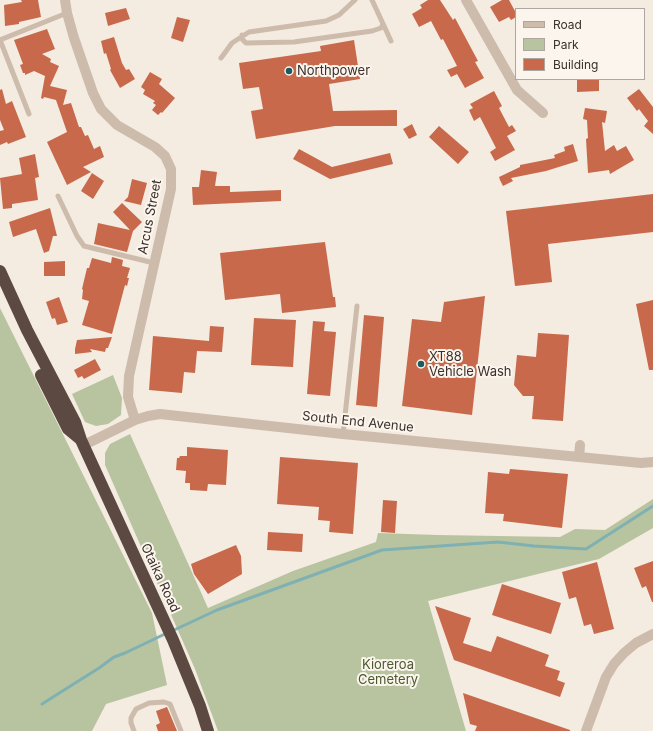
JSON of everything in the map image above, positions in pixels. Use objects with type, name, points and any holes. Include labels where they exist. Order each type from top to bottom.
[{"type":"highway","name":"Otaika Road","points":[[0,270],[27,330],[75,422],[173,640],[200,706],[208,731]]},
{"type":"highway","name":"Otaika Road","points":[[0,289],[28,350],[68,429],[83,442]]},
{"type":"street","name":"Arcus Street","points":[[65,0],[67,13],[93,93],[101,109],[117,125],[155,147],[165,156],[169,162],[172,179],[129,376],[128,397],[135,420]]},
{"type":"street","points":[[466,0],[518,90],[543,114]]},
{"type":"street","name":"South End Avenue","points":[[135,420],[160,414],[343,434],[579,457],[641,463],[653,462]]},
{"type":"street","points":[[83,442],[135,420]]},
{"type":"street","points":[[579,457],[580,445]]},
{"type":"street","points":[[586,731],[606,677],[614,664],[636,643],[653,634]]},
{"type":"lane","points":[[221,58],[232,43],[242,35],[258,30],[326,21],[339,15],[355,0]]},
{"type":"lane","points":[[372,0],[381,16],[391,41]]},
{"type":"lane","points":[[29,114],[0,40],[67,13]]},
{"type":"lane","points":[[242,35],[242,39],[246,43],[294,42],[372,31],[380,28],[383,24]]},
{"type":"lane","points":[[58,196],[77,236],[84,246],[154,263]]},
{"type":"lane","points":[[343,434],[357,306]]},
{"type":"lane","points":[[134,731],[131,718],[136,709],[149,703],[164,702],[170,704],[173,709],[181,731]]},
{"type":"green space","points":[[0,308],[152,613],[167,685],[106,704],[92,731],[0,731]]},
{"type":"green space","points":[[113,375],[122,398],[121,415],[108,424],[96,426],[85,422],[72,394]]},
{"type":"green space","name":"Kioreroa Cemetery","points":[[130,434],[208,608],[293,571],[376,542],[378,533],[560,537],[575,529],[605,530],[653,499],[653,528],[599,559],[428,601],[466,731],[218,731],[195,669],[105,465],[105,453],[110,444]]},
{"type":"building","points":[[21,0],[38,0],[41,17],[19,22],[19,24],[5,26],[4,5],[22,2]]},
{"type":"building","points":[[428,0],[440,0],[453,20],[455,18],[478,61],[475,62],[484,78],[465,88],[457,74],[451,77],[447,70],[457,66],[443,39],[441,40],[431,21],[419,27],[412,14],[422,8],[420,5]]},
{"type":"building","points":[[502,0],[509,0],[515,11],[515,18],[511,20],[509,17],[499,22],[490,7]]},
{"type":"building","points":[[126,8],[130,19],[108,26],[105,13]]},
{"type":"building","points":[[177,17],[190,20],[183,42],[171,38]]},
{"type":"building","points":[[47,29],[55,49],[42,54],[51,59],[50,62],[59,66],[50,86],[67,90],[63,105],[71,103],[79,127],[81,127],[85,136],[88,135],[94,149],[100,146],[104,157],[83,167],[91,172],[67,185],[47,142],[67,132],[56,100],[44,97],[43,99],[41,98],[45,76],[34,71],[25,75],[25,73],[23,73],[20,65],[23,64],[14,40]]},
{"type":"building","points":[[114,37],[122,63],[126,70],[129,69],[135,79],[120,88],[110,70],[111,69],[106,53],[104,54],[101,41]]},
{"type":"building","points":[[354,40],[360,79],[329,84],[333,111],[397,110],[397,126],[335,126],[256,139],[251,111],[263,109],[259,87],[243,89],[239,63],[321,51],[320,46]]},
{"type":"building","points":[[150,72],[162,79],[159,84],[175,98],[162,113],[161,112],[158,115],[152,110],[156,105],[153,103],[155,101],[143,94],[145,90],[141,87]]},
{"type":"building","points":[[577,80],[599,80],[599,91],[577,92]]},
{"type":"building","points":[[2,89],[6,104],[12,101],[26,137],[8,144],[7,142],[0,145],[0,131],[4,130],[0,120],[0,90]]},
{"type":"building","points":[[639,89],[653,107],[653,134],[644,126],[648,121],[639,109],[637,111],[627,98]]},
{"type":"building","points":[[494,91],[502,106],[499,108],[509,127],[512,125],[516,131],[507,136],[515,150],[495,161],[490,152],[496,148],[480,117],[474,121],[469,110],[473,108],[470,104]]},
{"type":"building","points":[[585,108],[607,111],[605,123],[602,122],[605,151],[614,145],[617,151],[626,146],[634,160],[610,174],[609,170],[588,173],[586,139],[588,138],[587,120],[583,119]]},
{"type":"building","points":[[412,124],[417,135],[409,139],[403,129]]},
{"type":"building","points":[[439,126],[469,152],[458,164],[429,137]]},
{"type":"building","points":[[573,144],[578,161],[546,171],[511,178],[513,181],[503,186],[499,177],[520,167],[520,165],[555,158],[554,155],[565,151],[564,147]]},
{"type":"building","points":[[299,149],[332,167],[390,153],[393,164],[330,179],[293,159]]},
{"type":"building","points":[[35,154],[39,177],[35,178],[38,200],[12,204],[12,208],[3,209],[0,178],[22,174],[19,158]]},
{"type":"building","points":[[201,170],[217,172],[215,186],[230,186],[230,192],[281,190],[281,201],[193,205],[192,187],[199,187]]},
{"type":"building","points":[[92,173],[104,181],[93,199],[81,191]]},
{"type":"building","points":[[132,179],[147,183],[141,205],[124,201],[128,197]]},
{"type":"building","points":[[653,194],[653,232],[548,244],[552,282],[515,286],[506,211]]},
{"type":"building","points":[[122,203],[142,222],[133,231],[127,252],[94,244],[98,223],[130,230],[113,212]]},
{"type":"building","points":[[50,208],[57,236],[53,236],[49,251],[44,253],[36,229],[13,237],[9,222]]},
{"type":"building","points":[[325,242],[333,297],[335,297],[336,307],[282,313],[280,294],[225,300],[220,253]]},
{"type":"building","points":[[112,257],[123,260],[122,266],[130,268],[127,278],[129,278],[127,286],[125,285],[112,334],[82,325],[89,301],[82,299],[82,289],[87,268],[89,268],[92,258],[111,263]]},
{"type":"building","points":[[65,261],[65,276],[44,276],[44,262]]},
{"type":"building","points":[[485,296],[472,415],[402,406],[412,319],[441,322],[444,302]]},
{"type":"building","points":[[59,297],[68,322],[57,325],[55,318],[52,319],[46,302]]},
{"type":"building","points":[[653,300],[653,370],[649,370],[636,304]]},
{"type":"building","points":[[364,315],[384,317],[377,407],[356,405]]},
{"type":"building","points":[[254,318],[296,320],[293,367],[251,365]]},
{"type":"building","points":[[313,321],[325,322],[324,331],[336,332],[330,396],[307,394]]},
{"type":"building","points":[[210,326],[224,327],[222,352],[197,351],[195,373],[184,372],[182,393],[149,390],[153,336],[209,341]]},
{"type":"building","points":[[538,333],[569,335],[563,421],[532,419],[534,396],[523,396],[514,385],[517,355],[536,357]]},
{"type":"building","points":[[112,337],[105,352],[90,349],[92,352],[75,354],[77,340]]},
{"type":"building","points":[[95,359],[101,370],[84,379],[82,376],[78,378],[74,370]]},
{"type":"building","points":[[187,447],[228,450],[226,485],[208,484],[207,491],[190,490],[190,483],[185,483],[186,471],[176,470],[177,458],[180,456],[187,456]]},
{"type":"building","points":[[280,457],[358,463],[353,534],[329,532],[330,521],[318,520],[319,507],[277,504]]},
{"type":"building","points":[[510,469],[568,474],[562,528],[503,521],[504,514],[485,513],[488,472],[509,474]]},
{"type":"building","points":[[383,500],[397,501],[395,533],[381,532]]},
{"type":"building","points":[[268,532],[303,534],[302,552],[267,550]]},
{"type":"building","points":[[236,545],[241,556],[242,574],[208,594],[194,574],[191,564]]},
{"type":"building","points":[[653,561],[652,602],[646,586],[642,588],[634,568]]},
{"type":"building","points":[[597,562],[614,629],[594,634],[591,624],[584,626],[576,597],[569,599],[562,572]]},
{"type":"building","points":[[502,584],[561,603],[551,634],[492,615]]},
{"type":"building","points":[[435,606],[471,618],[463,643],[491,652],[497,636],[549,655],[545,666],[560,671],[557,680],[565,683],[560,697],[454,660]]},
{"type":"building","points":[[463,693],[570,731],[475,731],[477,726],[470,724]]},
{"type":"building","points":[[167,707],[177,731],[158,731],[156,725],[160,723],[156,711]]},
{"type":"waterway","points":[[172,631],[217,610],[382,550],[498,542],[586,549],[653,506]]},
{"type":"waterway","points":[[42,704],[114,657],[167,633]]},
{"type":"place","name":"Northpower","points":[[289,71]]},
{"type":"place","name":"XT88 Vehicle Wash","points":[[421,364]]}]
